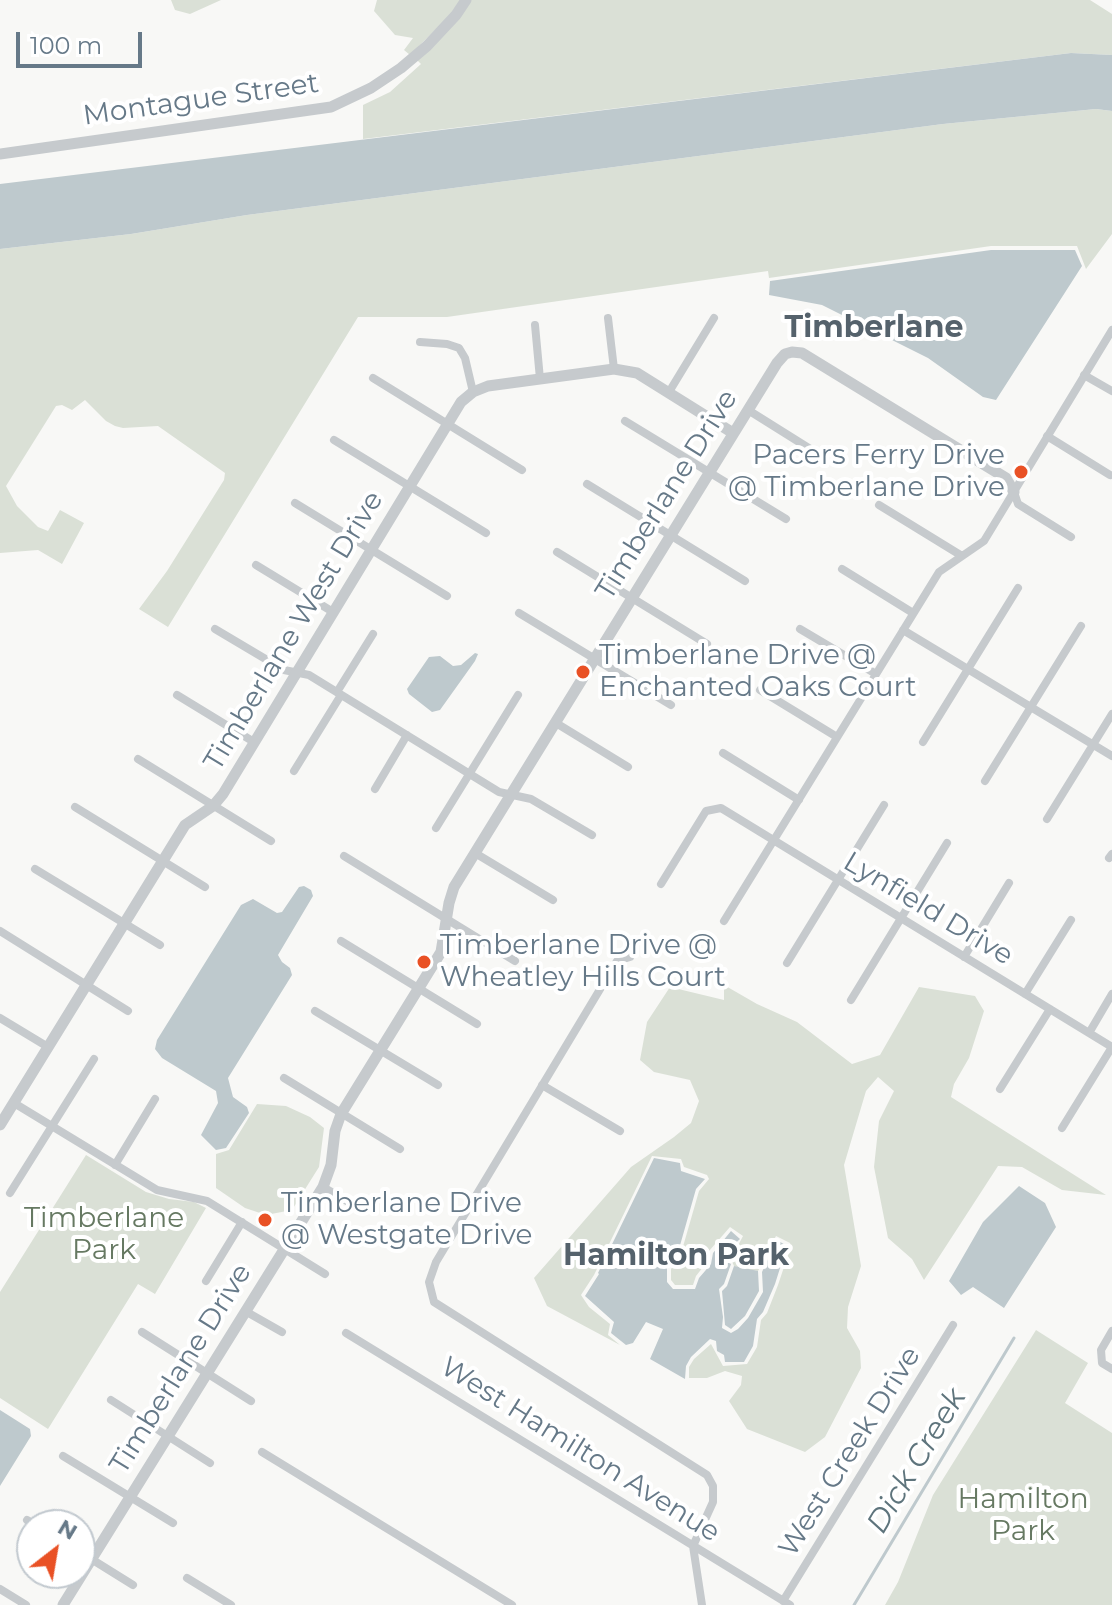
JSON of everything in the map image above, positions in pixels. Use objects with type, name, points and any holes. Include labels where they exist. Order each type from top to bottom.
[{"type":"street","name":"Montague Street","points":[[0,154],[331,107],[371,88],[401,68],[427,46],[466,0]]},
{"type":"street","points":[[608,318],[614,369]]},
{"type":"street","points":[[669,392],[714,318]]},
{"type":"street","points":[[535,325],[540,379]]},
{"type":"street","points":[[724,921],[939,572],[984,541],[1112,330]]},
{"type":"street","points":[[420,342],[459,348],[465,358],[473,392],[488,386],[614,369],[637,373],[733,433]]},
{"type":"street","name":"Timberlane Drive","points":[[96,1551],[323,1187],[331,1165],[335,1131],[341,1114],[441,952],[454,887],[733,433],[785,354],[802,353],[1006,478],[1014,492]]},
{"type":"street","points":[[1084,375],[1112,391]]},
{"type":"street","points":[[373,378],[522,470]]},
{"type":"street","name":"Timberlane West Drive","points":[[0,1125],[8,1106],[185,825],[213,806],[223,794],[447,424],[461,402],[473,392]]},
{"type":"street","points":[[748,410],[823,457]]},
{"type":"street","points":[[625,421],[786,519]]},
{"type":"street","points":[[1047,436],[1110,475]]},
{"type":"street","points":[[334,440],[486,533]]},
{"type":"street","points":[[587,484],[745,581]]},
{"type":"street","points":[[1014,492],[1018,504],[1071,537]]},
{"type":"street","points":[[295,503],[447,596]]},
{"type":"street","points":[[879,505],[962,556]]},
{"type":"street","points":[[557,552],[707,644]]},
{"type":"street","points":[[256,565],[333,612]]},
{"type":"street","points":[[842,569],[913,613]]},
{"type":"street","points":[[923,742],[1018,588]]},
{"type":"street","points":[[519,613],[671,705]]},
{"type":"street","points":[[985,781],[1081,626]]},
{"type":"street","points":[[215,629],[284,670],[309,675],[499,792],[531,799],[592,835]]},
{"type":"street","points":[[800,629],[876,674]]},
{"type":"street","points":[[903,630],[1112,756]]},
{"type":"street","points":[[294,771],[373,634]]},
{"type":"street","points":[[760,690],[837,737]]},
{"type":"street","points":[[177,695],[254,742]]},
{"type":"street","points":[[436,828],[518,695]]},
{"type":"street","points":[[1047,819],[1112,714]]},
{"type":"street","points":[[556,723],[628,767]]},
{"type":"street","points":[[375,789],[407,735]]},
{"type":"street","points":[[723,753],[799,800]]},
{"type":"street","points":[[138,759],[271,841]]},
{"type":"street","points":[[787,963],[884,805]]},
{"type":"street","points":[[75,807],[205,887]]},
{"type":"street","name":"Lynfield Drive","points":[[661,884],[706,811],[721,808],[1112,1047]]},
{"type":"street","points":[[851,1000],[947,843]]},
{"type":"street","points":[[475,853],[553,900]]},
{"type":"street","points":[[344,856],[515,961]]},
{"type":"street","points":[[35,869],[160,945]]},
{"type":"street","points":[[964,957],[1009,883]]},
{"type":"street","points":[[1025,994],[1071,920]]},
{"type":"street","points":[[0,931],[128,1011]]},
{"type":"street","points":[[341,941],[477,1024]]},
{"type":"street","points":[[630,957],[617,961],[436,1262],[429,1282],[434,1302],[707,1475],[713,1486],[713,1502],[693,1546],[702,1605]]},
{"type":"street","points":[[1089,1033],[1112,994]]},
{"type":"street","points":[[1000,1089],[1050,1009]]},
{"type":"street","points":[[315,1011],[438,1085]]},
{"type":"street","points":[[0,1018],[48,1047]]},
{"type":"street","points":[[1062,1128],[1112,1047]]},
{"type":"street","points":[[10,1193],[94,1059]]},
{"type":"street","points":[[284,1078],[400,1149]]},
{"type":"street","points":[[542,1085],[620,1131]]},
{"type":"street","points":[[115,1165],[155,1099]]},
{"type":"street","points":[[8,1106],[53,1127],[157,1190],[207,1201],[325,1274]]},
{"type":"street","points":[[323,1187],[362,1210]]},
{"type":"street","points":[[206,1281],[242,1222]]},
{"type":"street","points":[[245,1311],[282,1332]]},
{"type":"street","name":"West Creek Drive","points":[[786,1603],[953,1325]]},
{"type":"street","points":[[1112,1331],[1101,1350],[1102,1363],[1112,1369]]},
{"type":"street","points":[[142,1332],[251,1401]]},
{"type":"street","name":"West Hamilton Avenue","points":[[346,1333],[786,1603]]},
{"type":"street","points":[[111,1400],[210,1463]]},
{"type":"street","points":[[262,1452],[512,1605]]},
{"type":"street","points":[[63,1456],[173,1523]]},
{"type":"street","points":[[96,1562],[133,1585]]},
{"type":"street","points":[[187,1578],[231,1605]]},
{"type":"street","points":[[0,1589],[26,1605]]},
{"type":"green space","points":[[171,0],[221,0],[190,14],[175,10]]},
{"type":"green space","points":[[377,0],[461,0],[410,55],[404,50],[413,38],[395,35],[374,11]]},
{"type":"green space","points":[[471,0],[1090,0],[1112,14],[1112,55],[1071,53],[363,139],[363,105],[390,92],[421,64],[417,60]]},
{"type":"green space","points":[[1096,109],[1112,111],[1112,234],[1086,269],[1077,246],[991,246],[769,278],[768,271],[447,317],[358,317],[168,627],[139,609],[167,571],[224,480],[225,473],[158,426],[115,426],[85,400],[72,410],[62,405],[56,406],[6,486],[17,506],[38,527],[48,531],[60,510],[84,523],[62,564],[38,550],[0,553],[0,249],[943,124]]},
{"type":"green space","points":[[724,985],[797,1022],[852,1064],[880,1055],[919,987],[975,996],[984,1011],[969,1058],[954,1084],[951,1097],[1106,1195],[1062,1190],[1022,1167],[998,1166],[924,1280],[912,1259],[888,1238],[874,1167],[879,1121],[894,1091],[878,1077],[866,1091],[844,1165],[861,1266],[848,1307],[847,1328],[860,1351],[861,1368],[825,1437],[805,1452],[747,1429],[729,1401],[741,1385],[742,1376],[725,1371],[707,1378],[689,1378],[689,1367],[694,1359],[711,1344],[723,1366],[747,1364],[757,1347],[761,1320],[767,1313],[791,1246],[776,1236],[758,1271],[743,1269],[734,1266],[731,1259],[743,1236],[730,1227],[709,1251],[707,1262],[693,1285],[675,1285],[671,1280],[671,1269],[680,1257],[699,1191],[709,1179],[707,1175],[684,1167],[681,1159],[652,1156],[594,1275],[581,1295],[589,1307],[610,1324],[608,1335],[620,1345],[547,1306],[534,1278],[631,1167],[691,1123],[699,1101],[690,1080],[654,1072],[640,1060],[647,1022],[670,987],[724,1000]]},
{"type":"green space","points":[[257,1104],[286,1106],[310,1117],[324,1128],[319,1167],[292,1210],[266,1215],[245,1208],[216,1188],[216,1154],[229,1150]]},
{"type":"green space","name":"Timberlane Park","points":[[86,1155],[146,1192],[194,1202],[206,1208],[155,1294],[138,1284],[48,1429],[0,1398],[0,1292]]},
{"type":"green space","name":"Hamilton Park","points":[[1036,1330],[1088,1363],[1065,1403],[1112,1433],[1112,1605],[885,1605],[898,1582],[933,1495]]},
{"type":"shaded area","points":[[1071,53],[1112,55],[1112,111],[1096,109],[943,124],[0,249],[0,184]]},
{"type":"shaded area","points":[[991,250],[1075,250],[1082,266],[996,400],[983,397],[928,358],[822,305],[769,295],[770,281]]},
{"type":"shaded area","points":[[475,653],[478,654],[475,661],[440,710],[432,712],[409,694],[407,689],[429,657],[440,656],[453,666],[461,665]]},
{"type":"shaded area","points":[[299,887],[311,890],[313,896],[278,955],[292,975],[228,1078],[233,1097],[247,1107],[249,1113],[226,1148],[216,1150],[201,1135],[218,1103],[216,1091],[162,1058],[155,1049],[157,1040],[241,905],[253,899],[277,913],[282,912]]},
{"type":"shaded area","points":[[654,1158],[680,1163],[681,1171],[705,1179],[696,1189],[677,1256],[667,1268],[667,1282],[673,1289],[695,1289],[699,1278],[711,1264],[713,1253],[731,1231],[740,1239],[728,1250],[725,1261],[731,1264],[719,1289],[722,1328],[731,1333],[748,1318],[763,1292],[762,1272],[777,1240],[787,1246],[775,1284],[757,1319],[753,1346],[744,1362],[725,1362],[724,1355],[717,1351],[716,1341],[710,1339],[691,1357],[686,1366],[685,1379],[650,1359],[663,1329],[646,1322],[633,1343],[626,1345],[611,1333],[614,1322],[585,1296],[599,1274]]},
{"type":"shaded area","points":[[1019,1186],[1045,1203],[1056,1227],[1004,1308],[973,1287],[961,1295],[949,1281],[983,1222]]},
{"type":"shaded area","points":[[734,1266],[758,1271],[759,1291],[745,1316],[731,1329],[725,1325],[722,1291]]},
{"type":"shaded area","points":[[0,1410],[30,1429],[31,1436],[0,1486]]},
{"type":"waterway","name":"Dick Creek","points":[[854,1605],[1014,1338]]},
{"type":"place","name":"Pacers Ferry Drive @ Timberlane Drive","points":[[1021,472]]},
{"type":"place","name":"Timberlane Drive @ Enchanted Oaks Court","points":[[583,672]]},
{"type":"place","name":"Timberlane Drive @ Wheatley Hills Court","points":[[424,962]]},
{"type":"place","name":"Timberlane Drive @ Westgate Drive","points":[[265,1220]]},
{"type":"district","name":"Timberlane","points":[[874,328]]},
{"type":"district","name":"Hamilton Park","points":[[676,1256]]}]
